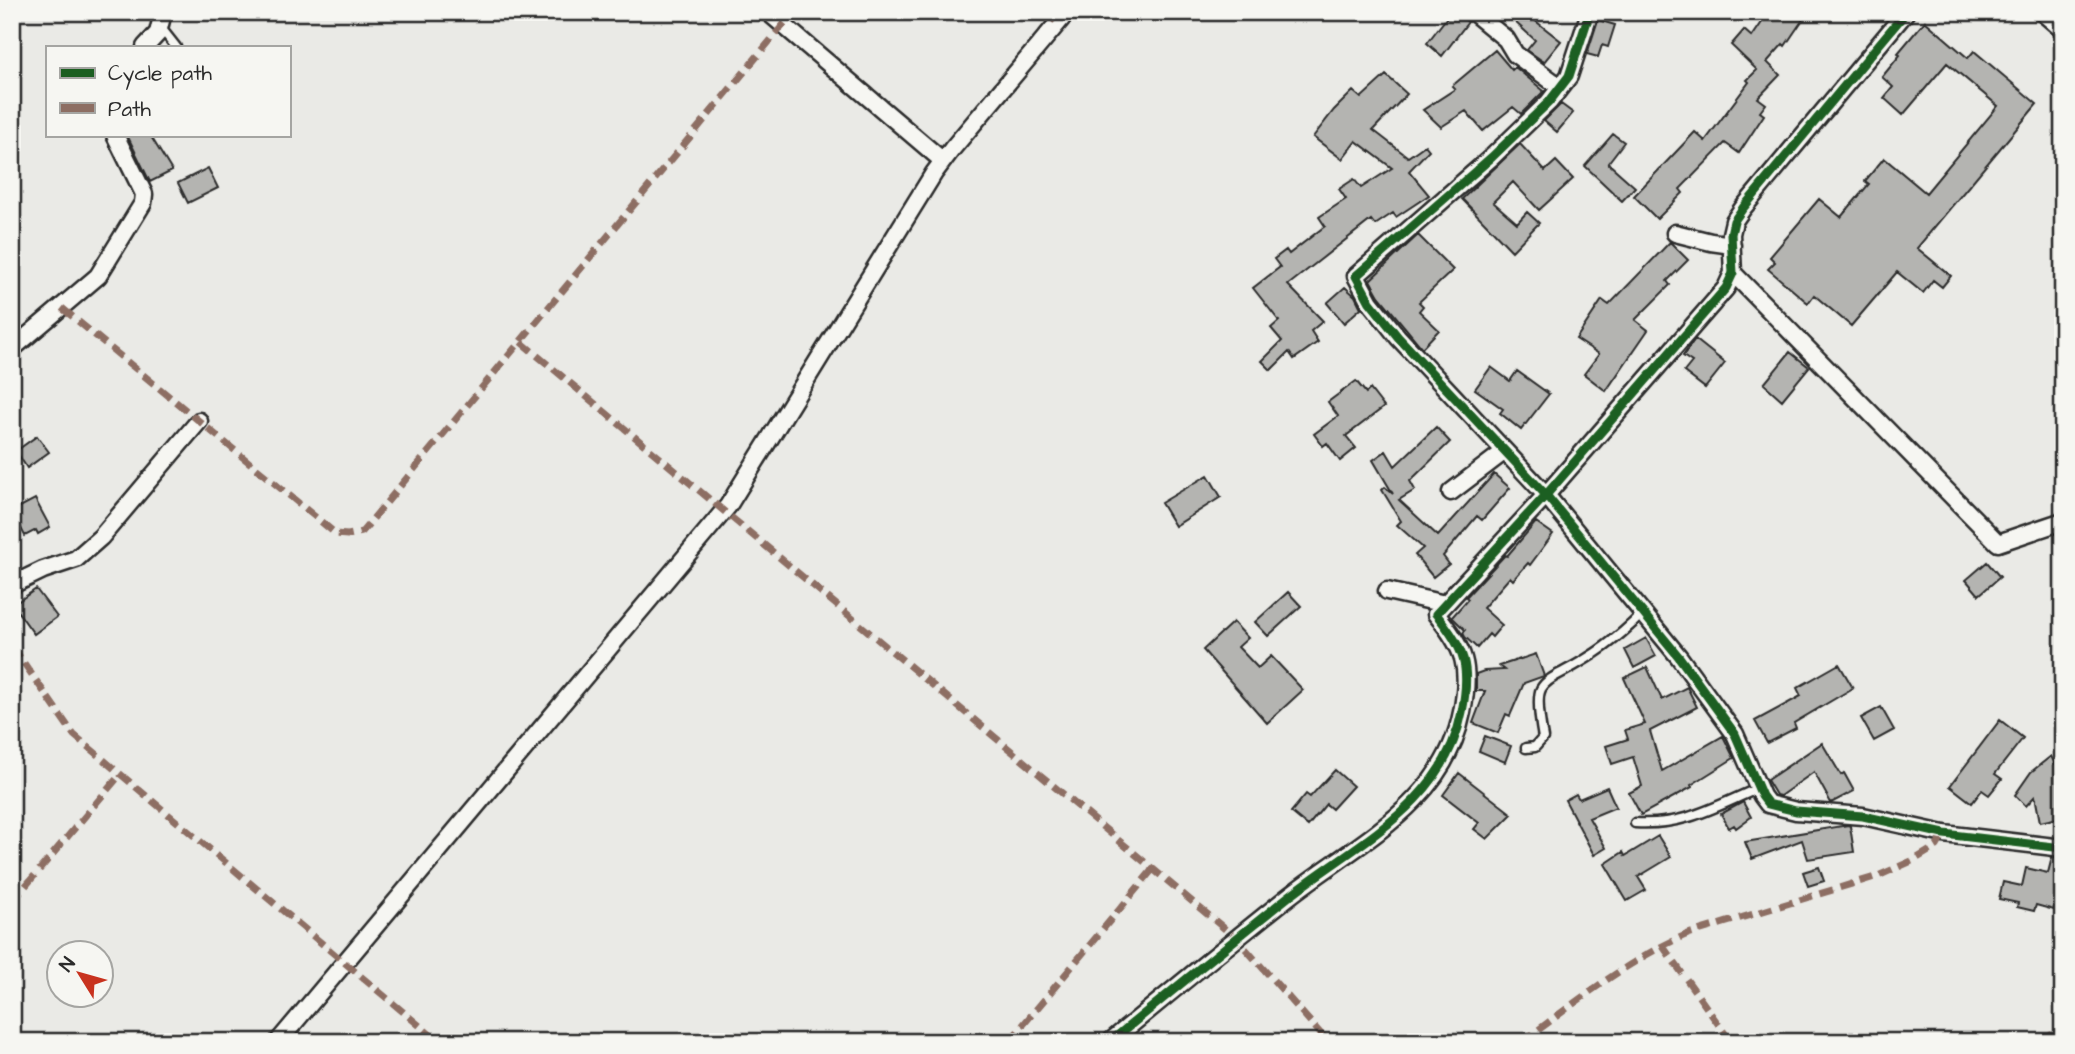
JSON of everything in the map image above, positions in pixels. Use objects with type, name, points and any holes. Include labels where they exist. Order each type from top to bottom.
[{"type":"street","points":[[768,12],[943,161]]},
{"type":"street","points":[[278,1042],[728,506],[943,161],[1067,12]]},
{"type":"street","points":[[1473,12],[1506,39],[1515,54],[1560,87]]},
{"type":"street","points":[[1590,12],[1569,76],[1549,102],[1492,157],[1356,276],[1370,302],[1398,337],[1546,495],[1679,657],[1735,734],[1768,804],[1774,808],[1863,816],[1944,834],[2063,848]]},
{"type":"street","points":[[1110,1042],[1313,878],[1392,821],[1426,789],[1452,749],[1459,730],[1466,686],[1466,666],[1456,637],[1436,614],[1546,495],[1726,288],[1733,274],[1734,221],[1906,12]]},
{"type":"street","points":[[2042,12],[2063,30]]},
{"type":"street","points":[[146,46],[158,33],[161,19]]},
{"type":"street","points":[[12,349],[98,276],[143,203],[145,194],[116,136]]},
{"type":"street","points":[[1675,233],[1711,243],[1732,245]]},
{"type":"street","points":[[1733,274],[1998,543],[2063,521]]},
{"type":"street","points":[[12,585],[43,570],[76,559],[84,552],[101,537],[199,421]]},
{"type":"street","points":[[1451,492],[1505,452]]},
{"type":"street","points":[[1387,591],[1445,604]]},
{"type":"lane","points":[[161,19],[175,46]]},
{"type":"lane","points":[[1526,747],[1535,747],[1543,738],[1539,692],[1543,686],[1597,654],[1643,614]]},
{"type":"lane","points":[[1635,823],[1673,823],[1759,788]]},
{"type":"building","points":[[1451,12],[1468,22],[1442,56],[1427,43]]},
{"type":"building","points":[[1504,12],[1524,12],[1561,41],[1544,62],[1527,50],[1535,40]]},
{"type":"building","points":[[1769,12],[1808,12],[1785,46],[1783,44],[1767,62],[1780,75],[1758,98],[1766,104],[1760,112],[1764,115],[1739,153],[1725,143],[1680,189],[1683,193],[1657,219],[1634,196],[1695,132],[1705,141],[1749,82],[1747,80],[1757,70],[1731,45],[1744,30],[1752,37]]},
{"type":"building","points":[[1598,20],[1615,25],[1608,47],[1602,45],[1598,57],[1587,54]]},
{"type":"building","points":[[1925,21],[1968,58],[1974,51],[2037,104],[1917,248],[1951,276],[1942,287],[1933,280],[1923,293],[1897,272],[1851,326],[1814,295],[1808,303],[1768,269],[1775,262],[1770,257],[1819,199],[1841,217],[1869,184],[1865,181],[1884,158],[1926,193],[1998,106],[1947,63],[1903,115],[1884,98],[1893,87],[1882,77]]},
{"type":"building","points":[[1495,50],[1512,70],[1515,67],[1544,91],[1521,114],[1513,107],[1483,131],[1466,111],[1441,127],[1423,110],[1455,89],[1452,86]]},
{"type":"building","points":[[1386,75],[1407,94],[1373,130],[1408,157],[1425,145],[1429,150],[1409,171],[1429,195],[1396,217],[1393,213],[1375,225],[1371,220],[1288,285],[1323,321],[1311,331],[1318,342],[1294,359],[1289,352],[1271,370],[1262,361],[1282,341],[1271,328],[1279,321],[1253,288],[1280,267],[1274,259],[1286,250],[1289,254],[1325,226],[1319,217],[1346,199],[1339,189],[1354,179],[1361,188],[1392,168],[1356,141],[1342,159],[1313,137],[1353,91],[1361,98]]},
{"type":"building","points":[[1561,104],[1573,113],[1557,132],[1544,121]]},
{"type":"building","points":[[1613,134],[1624,142],[1608,163],[1635,187],[1622,201],[1585,166]]},
{"type":"building","points":[[127,136],[151,136],[172,171],[150,182]]},
{"type":"building","points":[[1520,144],[1545,171],[1556,161],[1573,179],[1539,210],[1513,182],[1493,202],[1517,223],[1527,212],[1539,223],[1512,251],[1462,199]]},
{"type":"building","points":[[208,168],[218,188],[188,203],[178,183]]},
{"type":"building","points":[[1418,235],[1453,270],[1419,302],[1423,306],[1419,311],[1439,330],[1422,348],[1379,296],[1370,280]]},
{"type":"building","points":[[1670,242],[1688,260],[1667,281],[1670,285],[1635,320],[1648,330],[1606,391],[1584,374],[1599,354],[1576,339],[1602,300],[1609,305]]},
{"type":"building","points":[[1345,287],[1355,296],[1361,308],[1344,323],[1327,303]]},
{"type":"building","points":[[1695,339],[1725,363],[1705,388],[1684,372],[1692,362],[1683,356]]},
{"type":"building","points":[[1790,352],[1809,367],[1782,400],[1764,384]]},
{"type":"building","points":[[1491,367],[1510,381],[1517,371],[1549,394],[1521,430],[1500,413],[1503,409],[1475,389]]},
{"type":"building","points":[[1356,381],[1366,393],[1370,389],[1384,407],[1346,436],[1356,448],[1340,461],[1327,443],[1323,446],[1314,434],[1338,416],[1328,402]]},
{"type":"building","points":[[1436,427],[1450,442],[1410,481],[1415,490],[1399,500],[1438,536],[1494,474],[1510,488],[1482,520],[1477,516],[1443,556],[1449,564],[1433,577],[1415,555],[1423,548],[1397,525],[1401,521],[1382,490],[1385,487],[1393,494],[1373,460],[1386,451],[1395,466]]},
{"type":"building","points":[[37,436],[49,452],[27,468],[16,451]]},
{"type":"building","points":[[1208,475],[1221,497],[1175,526],[1161,503]]},
{"type":"building","points":[[35,499],[50,527],[38,534],[36,530],[25,536],[12,511]]},
{"type":"building","points":[[1536,522],[1553,534],[1530,565],[1528,563],[1513,580],[1510,577],[1483,608],[1502,625],[1492,637],[1489,634],[1477,648],[1465,637],[1465,630],[1452,617],[1468,599],[1466,597]]},
{"type":"building","points":[[1987,562],[2000,577],[1979,595],[1966,580]]},
{"type":"building","points":[[36,589],[57,617],[34,634],[13,605]]},
{"type":"building","points":[[1288,592],[1301,606],[1268,636],[1255,622]]},
{"type":"building","points":[[1233,622],[1248,638],[1238,647],[1258,668],[1271,656],[1303,690],[1267,723],[1203,650]]},
{"type":"building","points":[[1646,638],[1656,656],[1634,668],[1625,650]]},
{"type":"building","points":[[1536,654],[1544,676],[1524,683],[1510,716],[1506,714],[1498,733],[1473,723],[1485,691],[1476,691],[1476,674],[1504,670],[1499,666]]},
{"type":"building","points":[[1839,664],[1853,688],[1794,723],[1796,728],[1767,743],[1755,721],[1801,696],[1797,688]]},
{"type":"building","points":[[1647,667],[1662,700],[1687,687],[1697,707],[1650,731],[1662,771],[1723,736],[1734,758],[1691,785],[1692,787],[1641,815],[1629,793],[1642,786],[1633,757],[1612,764],[1606,746],[1628,739],[1625,730],[1645,724],[1624,678]]},
{"type":"building","points":[[1881,707],[1894,730],[1874,741],[1861,718]]},
{"type":"building","points":[[2000,720],[2023,738],[1995,774],[2002,779],[1989,795],[1982,790],[1972,803],[1950,786]]},
{"type":"building","points":[[1485,736],[1511,746],[1505,762],[1479,751]]},
{"type":"building","points":[[1822,743],[1854,791],[1831,803],[1814,772],[1780,796],[1776,795],[1767,780]]},
{"type":"building","points":[[2051,756],[2055,764],[2063,759],[2063,817],[2040,822],[2035,796],[2026,806],[2015,795],[2031,772]]},
{"type":"building","points":[[1335,770],[1353,786],[1332,809],[1326,804],[1308,826],[1291,812],[1306,794],[1310,797]]},
{"type":"building","points":[[1459,773],[1512,814],[1487,839],[1474,829],[1479,823],[1443,795]]},
{"type":"building","points":[[1607,787],[1616,807],[1589,818],[1606,848],[1594,855],[1565,800],[1576,794],[1579,799]]},
{"type":"building","points":[[1743,802],[1751,817],[1736,828],[1734,825],[1729,828],[1721,814]]},
{"type":"building","points":[[1848,825],[1854,852],[1808,859],[1802,840],[1752,859],[1745,842]]},
{"type":"building","points":[[1658,836],[1671,857],[1638,877],[1646,890],[1627,901],[1605,864],[1623,852],[1625,856]]},
{"type":"building","points":[[2052,857],[2063,858],[2063,893],[2058,891],[2054,910],[2036,905],[2034,911],[2017,907],[2018,903],[1999,899],[2003,882],[2022,886],[2026,868],[2048,873]]},
{"type":"building","points":[[1819,867],[1824,881],[1808,886],[1803,872]]},
{"type":"marked path","points":[[62,308],[336,534],[362,532],[794,12]]},
{"type":"marked path","points":[[1045,12],[1058,23]]},
{"type":"marked path","points":[[521,342],[1237,939],[1328,1042]]},
{"type":"marked path","points":[[12,646],[74,735],[439,1042]]},
{"type":"marked path","points":[[12,902],[120,775]]},
{"type":"marked path","points":[[1522,1042],[1602,983],[1644,956],[1688,934],[1878,876],[1937,846],[1944,834]]},
{"type":"marked path","points":[[1009,1042],[1153,869]]},
{"type":"marked path","points":[[1662,945],[1731,1042]]},
{"type":"marked path","points":[[2041,1042],[2063,1027]]},
{"type":"cycle path","points":[[1590,12],[1569,76],[1549,102],[1492,157],[1356,276],[1370,302],[1398,337],[1546,495],[1679,657],[1735,734],[1768,804],[1796,811],[1863,816],[1944,834],[2063,848]]},
{"type":"cycle path","points":[[1110,1042],[1288,897],[1394,819],[1437,773],[1452,744],[1462,712],[1466,683],[1459,649],[1436,614],[1546,495],[1726,288],[1733,273],[1731,234],[1734,221],[1906,12]]}]
